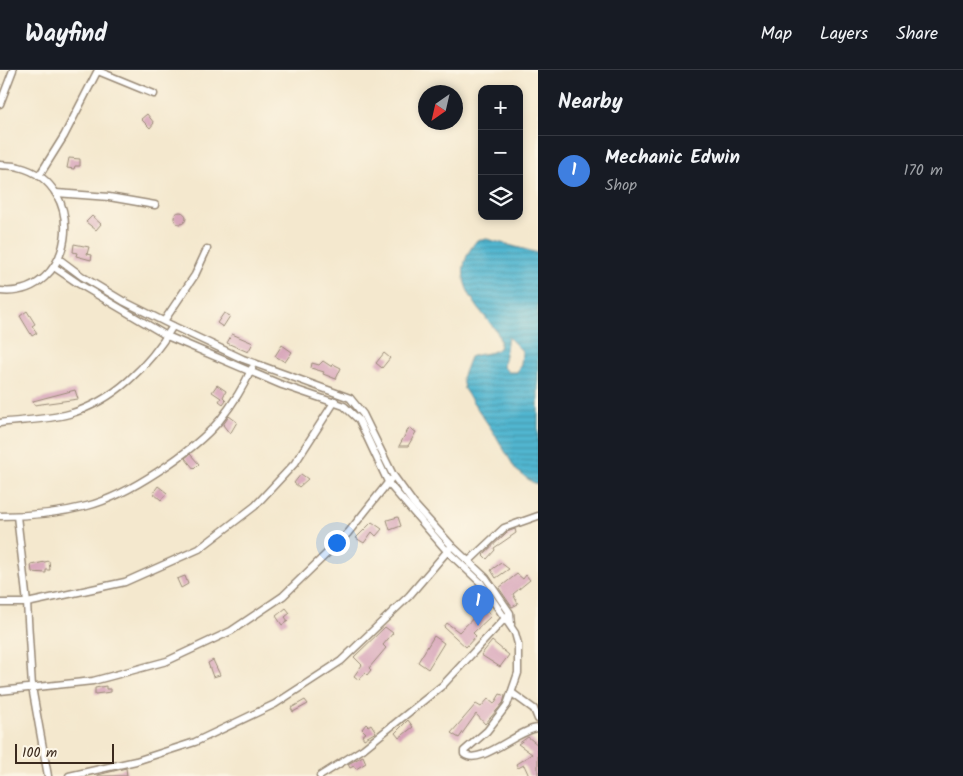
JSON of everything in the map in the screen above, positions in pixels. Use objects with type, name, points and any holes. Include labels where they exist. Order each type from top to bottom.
[{"type":"street","points":[[0,104],[13,70]]},
{"type":"street","points":[[39,176],[64,136],[98,70],[154,94]]},
{"type":"street","points":[[0,165],[20,167],[39,176],[56,193],[65,214],[66,237],[60,259],[41,280],[24,289],[0,292]]},
{"type":"street","points":[[56,193],[109,196],[156,205]]},
{"type":"street","points":[[164,321],[195,274],[207,249]]},
{"type":"street","points":[[60,259],[83,277],[115,296],[173,326],[254,364],[350,398],[363,414],[393,475],[414,504],[452,546],[486,578],[507,615],[518,644],[518,673],[512,693],[499,718],[464,754],[471,757],[483,754],[528,729],[538,728]]},
{"type":"street","points":[[54,267],[167,336],[251,371],[344,406],[358,420],[389,484],[447,551],[480,583],[507,615]]},
{"type":"street","points":[[0,423],[69,414],[115,393],[143,366],[173,326]]},
{"type":"street","points":[[0,516],[17,516],[87,506],[129,490],[186,452],[219,420],[254,364]]},
{"type":"street","points":[[0,603],[28,603],[125,582],[199,549],[255,506],[295,463],[333,403],[340,396]]},
{"type":"street","points":[[0,691],[93,681],[167,662],[231,631],[283,596],[348,533],[389,484],[393,475]]},
{"type":"street","points":[[17,516],[28,603],[32,687],[48,776]]},
{"type":"street","points":[[469,561],[492,537],[504,528],[538,516]]},
{"type":"street","points":[[69,776],[136,761],[195,742],[275,704],[341,661],[409,596],[452,546]]},
{"type":"street","points":[[320,776],[363,750],[443,685],[507,615]]},
{"type":"street","points":[[512,693],[534,709],[538,719]]},
{"type":"water","points":[[487,239],[538,253],[538,484],[532,482],[516,470],[496,436],[464,389],[462,378],[470,357],[493,352],[500,346],[497,332],[472,299],[464,277],[464,266],[468,253],[477,240]],"holes":[[[508,337],[522,351],[521,364],[517,372],[508,372],[503,366]]]},
{"type":"building","points":[[147,114],[154,123],[150,128],[141,119]]},
{"type":"building","points":[[69,158],[80,159],[80,166],[75,166],[74,169],[67,168]]},
{"type":"building","points":[[178,212],[182,212],[186,218],[182,224],[178,224],[174,220],[174,216]]},
{"type":"building","points":[[92,216],[101,224],[96,230],[86,222]]},
{"type":"building","points":[[74,244],[89,247],[87,254],[92,255],[91,260],[76,256],[77,253],[73,252]]},
{"type":"building","points":[[27,311],[35,324],[32,326],[37,333],[32,336],[20,316]]},
{"type":"building","points":[[224,313],[230,316],[223,327],[217,323]]},
{"type":"building","points":[[232,334],[253,343],[248,352],[227,343]]},
{"type":"building","points":[[282,345],[292,352],[285,362],[275,356]]},
{"type":"building","points":[[384,353],[390,358],[382,368],[376,363]]},
{"type":"building","points":[[323,361],[332,367],[333,364],[341,368],[336,379],[323,374],[324,372],[311,368],[312,363],[319,365]]},
{"type":"building","points":[[217,385],[226,391],[223,397],[226,400],[223,404],[219,401],[221,398],[212,392]]},
{"type":"building","points":[[75,390],[78,399],[34,405],[33,401]]},
{"type":"building","points":[[229,416],[237,422],[230,434],[223,425]]},
{"type":"building","points":[[409,428],[416,432],[408,446],[399,446]]},
{"type":"building","points":[[190,454],[199,464],[194,469],[185,458]]},
{"type":"building","points":[[301,474],[308,479],[299,487],[294,483]]},
{"type":"building","points":[[158,486],[167,493],[161,500],[153,493]]},
{"type":"building","points":[[398,517],[401,526],[390,530],[387,520]]},
{"type":"building","points":[[372,522],[382,529],[376,536],[372,532],[364,543],[356,538]]},
{"type":"building","points":[[515,529],[516,533],[494,548],[495,550],[487,559],[483,555],[507,532]]},
{"type":"building","points":[[49,561],[50,570],[46,570],[46,573],[32,572],[31,565]]},
{"type":"building","points":[[501,563],[509,569],[496,578],[491,570]]},
{"type":"building","points":[[517,574],[523,579],[526,575],[530,580],[513,594],[518,604],[512,607],[499,588]]},
{"type":"building","points":[[185,576],[188,584],[181,588],[177,579]]},
{"type":"building","points":[[286,608],[290,613],[285,617],[288,621],[282,625],[276,616]]},
{"type":"building","points":[[484,608],[491,616],[473,633],[476,636],[466,647],[444,627],[447,623],[459,632]]},
{"type":"building","points":[[385,627],[393,633],[383,645],[386,648],[369,668],[371,670],[367,675],[365,673],[359,680],[354,676],[362,665],[354,657]]},
{"type":"building","points":[[434,636],[444,643],[428,669],[418,662]]},
{"type":"building","points":[[492,641],[509,655],[500,667],[481,655]]},
{"type":"building","points":[[213,660],[220,675],[213,677],[208,663]]},
{"type":"building","points":[[106,686],[106,689],[111,689],[111,692],[95,694],[95,688]]},
{"type":"building","points":[[500,694],[505,696],[503,703],[485,724],[476,714],[459,738],[451,733],[476,704],[481,707],[488,699],[494,704]]},
{"type":"building","points":[[305,700],[308,704],[293,712],[291,708]]},
{"type":"building","points":[[408,720],[413,727],[399,738],[395,733]]},
{"type":"building","points":[[366,724],[368,726],[371,724],[376,732],[364,739],[362,736],[366,733],[362,729]]},
{"type":"building","points":[[528,737],[538,745],[538,776],[529,776],[524,765],[518,768],[516,764],[532,754],[518,744]]},
{"type":"building","points":[[363,756],[366,763],[356,769],[354,766],[350,768],[348,764]]},
{"type":"building","points":[[126,768],[127,776],[98,776],[98,775]]},
{"type":"place","name":"Mechanic Edwin","points":[[478,626]]}]
